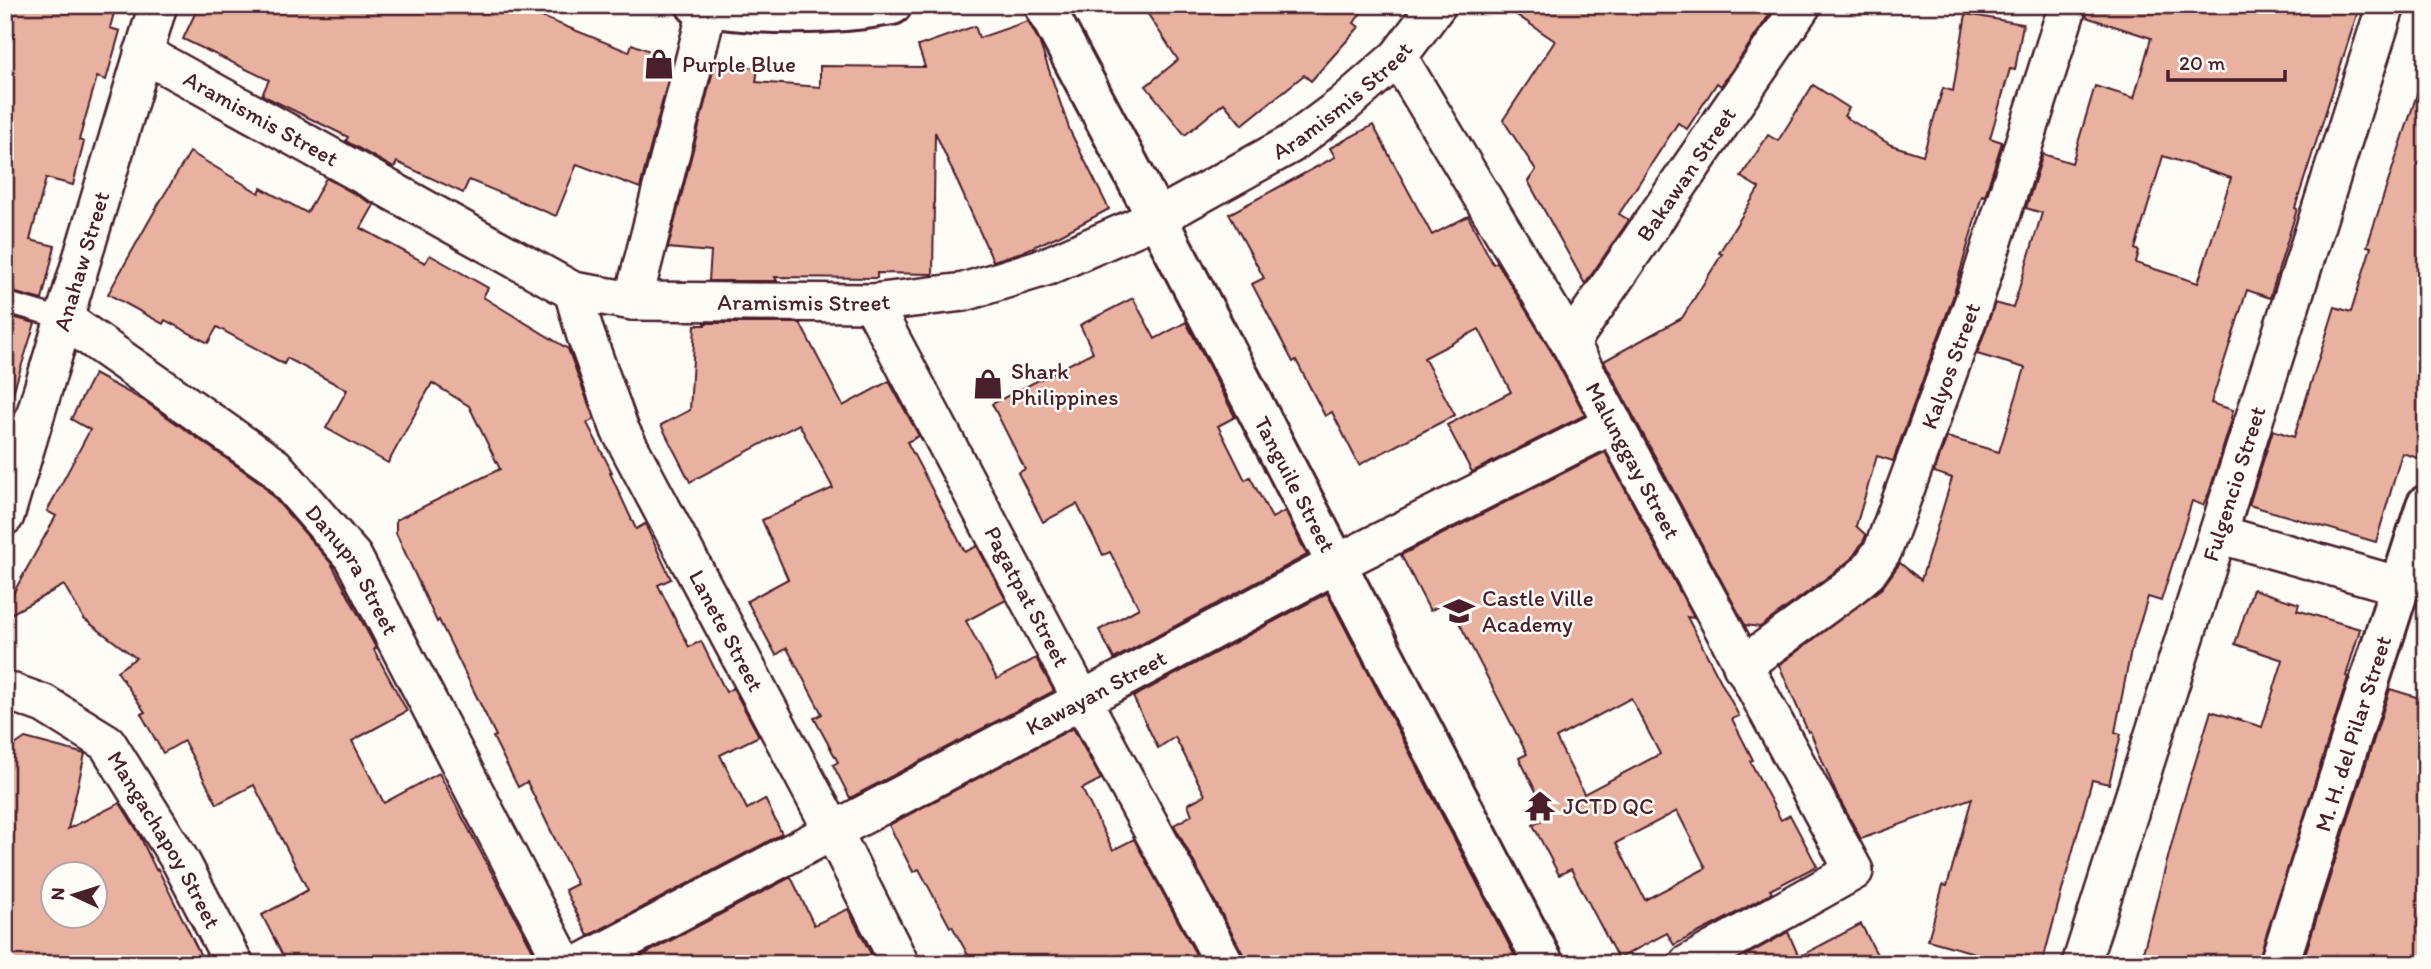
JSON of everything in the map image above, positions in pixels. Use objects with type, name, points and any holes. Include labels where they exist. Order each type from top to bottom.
[{"type":"street","name":"Anahaw Street","points":[[5,516],[158,5]]},
{"type":"street","points":[[633,301],[702,6],[760,13],[817,13],[892,5]]},
{"type":"street","name":"Tanguile Street","points":[[1044,5],[1544,964]]},
{"type":"street","name":"Aramismis Street","points":[[143,53],[573,291],[633,301],[872,303],[964,292],[1048,266],[1157,218],[1291,144],[1343,105],[1398,57],[1437,5]]},
{"type":"street","name":"Bakawan Street","points":[[1570,343],[1802,5]]},
{"type":"street","name":"Kalyos Street","points":[[1742,666],[1849,588],[1868,572],[1883,550],[1973,304],[2068,5]]},
{"type":"street","name":"Fulgencio Street","points":[[2081,964],[2386,5]]},
{"type":"street","name":"Malunggay Street","points":[[1398,57],[1570,343],[1854,871],[1688,964]]},
{"type":"street","name":"Lanete Street","points":[[573,291],[584,333],[620,430],[833,831],[900,964]]},
{"type":"street","name":"Pagatpat Street","points":[[872,303],[1082,701],[1225,964]]},
{"type":"street","name":"Danupra Street","points":[[64,319],[275,467],[353,557],[564,964]]},
{"type":"street","name":"Kawayan Street","points":[[580,964],[1082,701],[1336,564],[1614,424]]},
{"type":"street","name":"M. H. del Pilar Street","points":[[2279,964],[2400,586],[2423,524]]},
{"type":"street","points":[[2218,534],[2400,586]]},
{"type":"street","name":"Mangachapoy Street","points":[[5,690],[44,704],[107,743],[181,862],[234,964]]},
{"type":"lane","name":"Danupra Street","points":[[5,302],[64,319]]},
{"type":"building","points":[[5,5],[116,5],[110,28],[120,31],[106,80],[97,77],[79,140],[84,142],[73,185],[46,178],[30,240],[55,246],[42,300],[5,290]]},
{"type":"building","points":[[199,5],[547,5],[542,17],[629,52],[632,44],[673,60],[640,188],[577,164],[556,216],[469,180],[463,193],[397,162],[394,168],[346,141],[348,137],[262,95],[269,80],[183,39]]},
{"type":"building","points":[[1142,5],[1366,5],[1354,23],[1359,27],[1311,81],[1304,75],[1242,125],[1224,103],[1185,135],[1146,86],[1178,60]]},
{"type":"building","points":[[1502,5],[1776,5],[1721,86],[1717,83],[1687,129],[1678,123],[1619,214],[1629,220],[1585,284],[1528,181],[1536,170],[1503,120],[1555,41]]},
{"type":"building","points":[[2088,5],[2360,5],[2295,208],[2297,209],[2270,298],[2247,290],[2211,403],[2233,410],[2209,493],[2203,505],[2192,501],[2161,601],[2148,597],[2130,655],[2115,732],[2121,734],[2109,784],[2092,780],[2042,964],[2014,964],[1928,940],[1943,885],[1947,886],[1972,798],[1861,839],[1835,791],[1779,665],[1882,588],[1900,563],[1921,580],[1952,478],[1934,472],[1947,437],[1999,452],[2025,368],[1977,354],[1995,303],[2013,308],[2042,213],[2026,208],[2043,154],[2072,163],[2095,86],[2134,98],[2151,38],[2086,17]],"holes":[[[2163,156],[2231,178],[2198,283],[2136,263],[2139,251],[2135,249]]]},
{"type":"building","points":[[1966,14],[2023,24],[2015,70],[2010,69],[1990,138],[2002,142],[1985,196],[1982,195],[1953,297],[1893,461],[1877,456],[1856,526],[1866,535],[1864,540],[1852,558],[1760,627],[1745,625],[1604,361],[1682,318],[1759,188],[1741,177],[1768,135],[1778,141],[1813,85],[1849,108],[1844,116],[1891,145],[1923,155],[1943,88],[1953,91]]},
{"type":"building","points":[[1028,21],[1039,41],[1070,131],[1109,209],[1060,235],[1022,252],[993,261],[935,132],[933,274],[877,273],[877,278],[775,277],[777,281],[709,281],[711,252],[668,248],[715,63],[758,68],[756,82],[820,87],[820,66],[925,67],[918,46],[975,26],[979,38]]},
{"type":"building","points":[[2419,88],[2426,89],[2426,433],[2418,458],[2402,453],[2376,542],[2249,505],[2273,430],[2294,437],[2335,307],[2351,312],[2371,247],[2367,246]]},
{"type":"building","points":[[1373,125],[1432,235],[1468,216],[1493,264],[1497,262],[1552,353],[1585,415],[1472,472],[1447,425],[1511,392],[1479,329],[1424,358],[1455,415],[1359,465],[1332,412],[1325,416],[1296,360],[1293,362],[1252,284],[1264,278],[1229,214],[1335,157],[1330,148]]},
{"type":"building","points":[[190,152],[259,193],[261,188],[307,213],[326,178],[374,205],[361,228],[425,263],[430,255],[488,288],[483,297],[568,349],[594,419],[587,423],[612,472],[610,473],[636,529],[645,524],[671,579],[658,585],[689,647],[701,641],[726,692],[733,688],[759,736],[720,755],[747,809],[765,799],[782,834],[588,936],[565,890],[577,884],[527,782],[518,787],[493,737],[496,736],[439,620],[437,622],[396,533],[396,520],[500,469],[469,406],[432,383],[388,463],[326,428],[347,390],[287,358],[284,364],[217,327],[208,343],[165,320],[163,324],[108,294]]},
{"type":"building","points":[[1133,298],[1155,339],[1186,322],[1235,417],[1218,426],[1245,480],[1250,477],[1272,518],[1285,511],[1307,555],[1114,659],[1099,630],[1139,608],[1110,552],[1103,555],[1077,504],[1043,522],[1018,473],[1025,469],[992,404],[1093,352],[1080,325]]},
{"type":"building","points":[[5,315],[35,323],[12,396],[5,395]]},
{"type":"building","points":[[800,323],[843,406],[889,381],[919,436],[907,442],[965,552],[977,546],[1006,600],[966,621],[997,679],[1036,658],[1054,691],[850,798],[833,765],[838,762],[814,718],[822,714],[787,648],[776,655],[747,601],[788,579],[762,520],[833,488],[799,424],[690,482],[661,425],[690,410],[695,325]]},
{"type":"building","points":[[94,374],[143,400],[261,483],[331,563],[407,711],[352,741],[384,803],[439,773],[540,964],[287,964],[262,915],[308,890],[254,785],[217,804],[184,741],[163,753],[141,714],[145,712],[117,671],[136,658],[84,619],[64,585],[5,617],[5,608],[56,516],[47,511],[90,430],[71,419]]},
{"type":"building","points":[[1605,452],[1694,618],[1687,617],[1739,716],[1732,719],[1753,760],[1750,761],[1781,820],[1790,815],[1817,866],[1674,945],[1667,933],[1618,959],[1571,869],[1559,875],[1533,825],[1549,817],[1519,758],[1527,754],[1448,601],[1430,611],[1401,555]],"holes":[[[1631,698],[1660,754],[1584,794],[1556,738]],[[1677,811],[1706,868],[1645,900],[1616,843]]]},
{"type":"building","points":[[2253,589],[2299,604],[2297,610],[2360,629],[2346,676],[2348,677],[2258,964],[2140,964],[2180,812],[2211,711],[2262,727],[2283,660],[2235,644]]},
{"type":"building","points":[[1327,593],[1519,964],[1246,964],[1174,825],[1192,815],[1188,804],[1205,795],[1175,737],[1158,748],[1133,697]]},
{"type":"building","points":[[2390,689],[2426,700],[2426,964],[2302,964]]},
{"type":"building","points":[[1073,728],[1101,779],[1082,789],[1113,850],[1134,839],[1201,964],[973,964],[919,869],[913,872],[889,825]]},
{"type":"building","points":[[25,738],[85,754],[68,829],[120,803],[138,832],[156,870],[158,869],[205,964],[5,964],[5,752]]},
{"type":"building","points":[[791,877],[814,925],[848,909],[876,964],[626,964]]},
{"type":"building","points":[[1861,924],[1882,964],[1749,964],[1745,956],[1788,932],[1799,957]]},
{"type":"place","name":"Purple Blue","points":[[659,64]]},
{"type":"place","name":"Shark Philippines","points":[[988,384]]},
{"type":"place","name":"Castle Ville Academy","points":[[1459,611]]},
{"type":"place","name":"JCTD QC","points":[[1540,806]]}]
